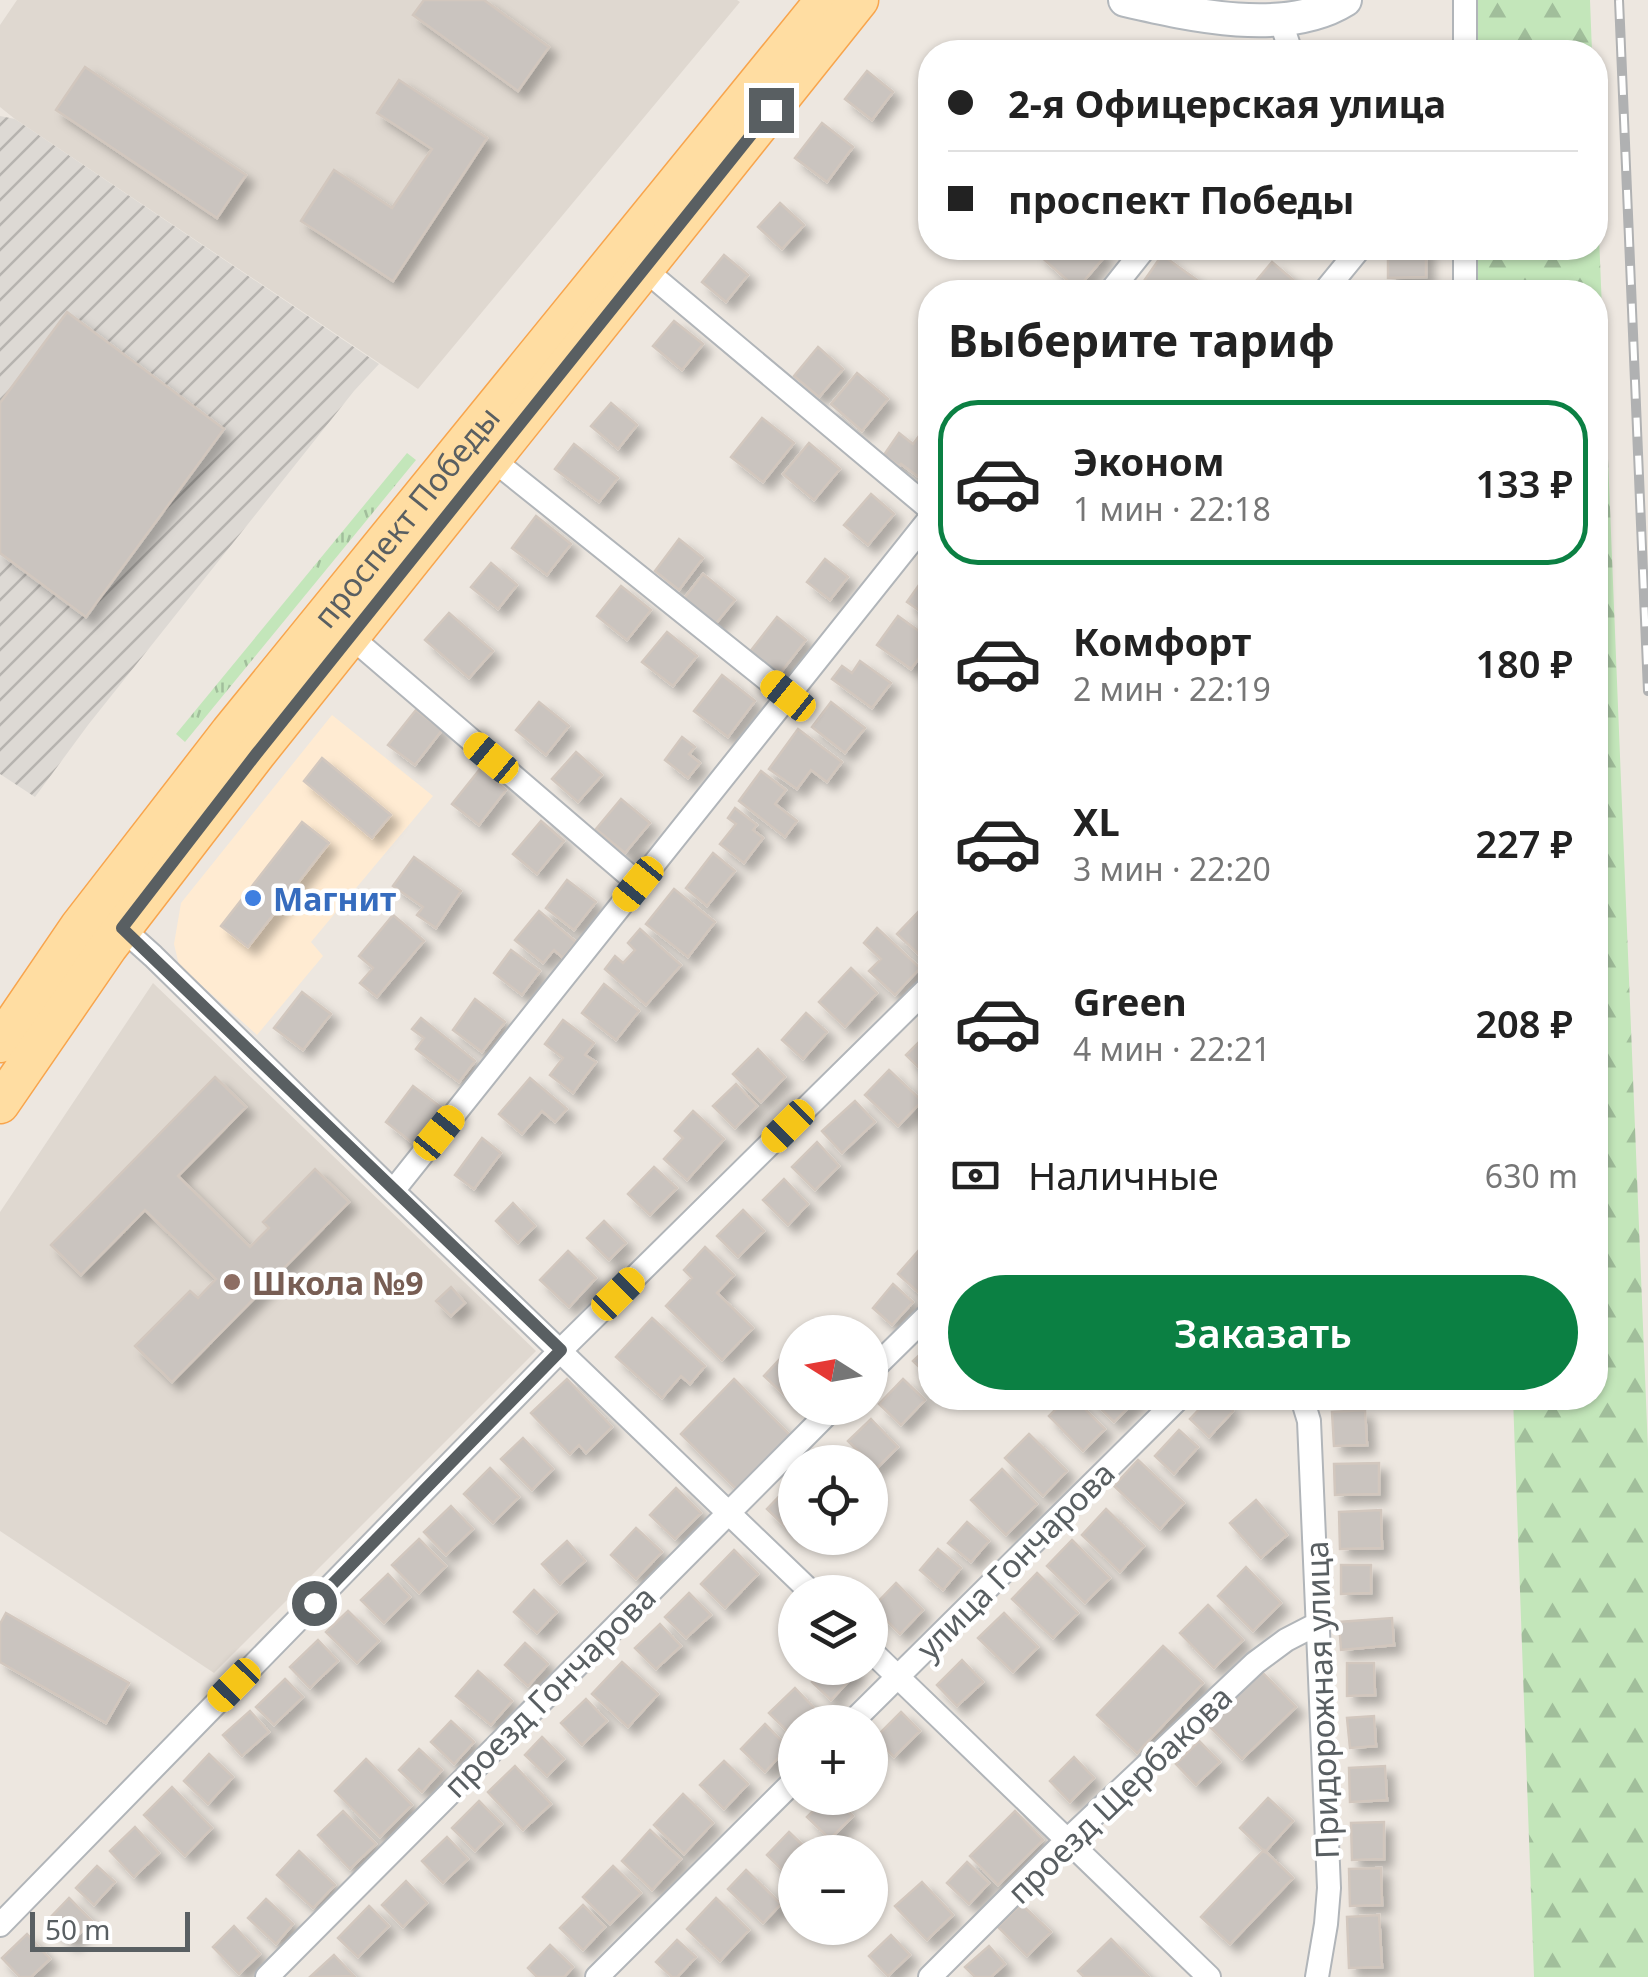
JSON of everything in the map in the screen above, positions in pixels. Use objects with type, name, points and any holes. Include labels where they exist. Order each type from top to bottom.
[{"type":"main road","name":"проспект Победы","points":[[0,1104],[109,916],[242,717],[825,0]]},
{"type":"main road","name":"проспект Победы","points":[[0,1043],[350,636],[859,0]]},
{"type":"main road","points":[[1125,0],[1286,37],[1346,0]]},
{"type":"street","points":[[1465,0],[1465,40]]},
{"type":"street","points":[[1120,280],[1136,260]]},
{"type":"street","points":[[1334,280],[1350,260]]},
{"type":"street","points":[[644,269],[918,498]]},
{"type":"street","points":[[492,459],[788,696]]},
{"type":"street","points":[[394,1191],[918,533]]},
{"type":"street","points":[[350,636],[638,884]]},
{"type":"street","points":[[109,916],[793,1575]]},
{"type":"street","points":[[0,1925],[561,1350],[918,998]]},
{"type":"street","points":[[888,1354],[918,1324]]},
{"type":"street","name":"улица Гончарова","points":[[869,1705],[1166,1410]]},
{"type":"street","name":"Придорожная улица","points":[[1306,1410],[1329,1888],[1317,1977]]},
{"type":"street","name":"проезд Гончарова","points":[[267,1977],[817,1425]]},
{"type":"street","name":"проезд Щербакова","points":[[930,1977],[1255,1663],[1317,1624]]},
{"type":"street","points":[[888,1667],[1210,1977]]},
{"type":"street","points":[[597,1977],[778,1797]]},
{"type":"shaded area","points":[[17,0],[740,2],[418,389],[0,107],[0,25]]},
{"type":"shaded area","points":[[0,116],[15,119],[379,364],[88,725],[35,797],[0,774]]},
{"type":"shaded area","points":[[332,715],[433,796],[311,942],[323,956],[257,1035],[179,965],[174,944],[181,903]]},
{"type":"shaded area","name":"Школа №9","points":[[153,983],[536,1351],[214,1673],[0,1531],[0,1212]]},
{"type":"green space","points":[[1462,0],[1590,0],[1592,40],[1464,40]]},
{"type":"green space","points":[[1472,260],[1600,260],[1601,280],[1472,280]]},
{"type":"green space","points":[[407,453],[416,460],[185,742],[176,734]]},
{"type":"green space","points":[[1608,458],[1648,1450],[1648,1977],[1534,1977],[1513,1410],[1608,1410]]},
{"type":"building","points":[[424,0],[484,0],[549,47],[518,91],[413,15]]},
{"type":"building","points":[[85,67],[246,175],[217,218],[56,110]]},
{"type":"building","points":[[867,71],[893,92],[872,120],[845,99]]},
{"type":"building","points":[[399,80],[487,138],[393,281],[301,221],[334,170],[392,208],[432,149],[377,113]]},
{"type":"building","points":[[822,123],[853,147],[827,182],[795,158]]},
{"type":"building","points":[[780,203],[804,225],[782,249],[758,227]]},
{"type":"building","points":[[724,255],[748,275],[726,302],[702,282]]},
{"type":"building","points":[[1045,260],[1102,260],[1085,280],[1067,280]]},
{"type":"building","points":[[1159,260],[1169,260],[1197,280],[1145,280]]},
{"type":"building","points":[[1388,260],[1426,260],[1426,277],[1388,278]]},
{"type":"building","points":[[1272,262],[1293,280],[1257,280]]},
{"type":"building","points":[[67,312],[224,429],[86,617],[0,553],[0,403]]},
{"type":"building","points":[[674,321],[703,344],[682,370],[653,346]]},
{"type":"building","points":[[818,347],[843,369],[819,397],[794,376]]},
{"type":"building","points":[[857,373],[888,399],[862,431],[831,404]]},
{"type":"building","points":[[611,403],[637,425],[618,449],[591,426]]},
{"type":"building","points":[[762,418],[794,443],[763,482],[731,457]]},
{"type":"building","points":[[899,433],[913,444],[918,437],[918,476],[901,464],[884,455]]},
{"type":"building","points":[[809,443],[840,469],[814,500],[783,474]]},
{"type":"building","points":[[574,444],[618,478],[599,502],[555,469]]},
{"type":"building","points":[[871,494],[894,514],[868,545],[844,525]]},
{"type":"building","points":[[536,516],[571,544],[547,575],[512,548]]},
{"type":"building","points":[[679,539],[703,558],[679,590],[655,571]]},
{"type":"building","points":[[825,559],[848,577],[830,600],[807,582]]},
{"type":"building","points":[[491,563],[517,585],[498,609],[471,587]]},
{"type":"building","points":[[703,574],[735,600],[713,627],[682,601]]},
{"type":"building","points":[[621,586],[651,610],[627,640],[597,616]]},
{"type":"building","points":[[918,586],[918,610],[907,602]]},
{"type":"building","points":[[449,613],[493,651],[469,678],[425,640]]},
{"type":"building","points":[[898,616],[918,630],[918,659],[911,669],[877,645]]},
{"type":"building","points":[[777,617],[806,640],[778,676],[749,653]]},
{"type":"building","points":[[667,632],[697,656],[673,686],[642,662]]},
{"type":"building","points":[[860,661],[891,683],[872,708],[832,679],[842,666],[852,673]]},
{"type":"building","points":[[722,675],[755,701],[728,737],[694,711]]},
{"type":"building","points":[[539,702],[569,726],[546,755],[516,730]]},
{"type":"building","points":[[831,702],[865,728],[845,753],[812,727]]},
{"type":"building","points":[[416,710],[442,730],[415,765],[388,745]]},
{"type":"building","points":[[798,729],[842,762],[827,782],[811,770],[797,789],[769,769]]},
{"type":"building","points":[[682,737],[695,747],[689,754],[700,763],[688,778],[665,760]]},
{"type":"building","points":[[576,752],[602,775],[578,802],[552,779]]},
{"type":"building","points":[[322,758],[391,815],[372,838],[304,781]]},
{"type":"building","points":[[480,769],[506,790],[479,825],[452,804]]},
{"type":"building","points":[[761,771],[786,790],[775,804],[797,821],[785,837],[739,801]]},
{"type":"building","points":[[621,799],[650,823],[625,853],[596,829]]},
{"type":"building","points":[[735,808],[757,825],[753,830],[763,838],[744,863],[720,844],[736,824],[728,818]]},
{"type":"building","points":[[541,821],[564,841],[537,874],[513,854]]},
{"type":"building","points":[[302,822],[329,843],[248,947],[221,926]]},
{"type":"building","points":[[713,853],[735,871],[707,906],[686,888]]},
{"type":"building","points":[[414,857],[461,891],[436,928],[417,915],[423,907],[393,886]]},
{"type":"building","points":[[567,880],[596,902],[574,930],[546,908]]},
{"type":"building","points":[[674,889],[715,922],[688,957],[646,924]]},
{"type":"building","points":[[539,911],[576,942],[563,958],[554,950],[543,963],[515,940]]},
{"type":"building","points":[[918,912],[918,954],[897,934]]},
{"type":"building","points":[[393,915],[424,941],[377,997],[360,983],[373,968],[359,956]]},
{"type":"building","points":[[877,928],[918,966],[895,995],[869,971],[881,959],[864,943]]},
{"type":"building","points":[[640,929],[681,965],[646,1005],[605,969],[615,956],[623,963],[635,950],[628,943]]},
{"type":"building","points":[[511,950],[540,971],[522,995],[494,973]]},
{"type":"building","points":[[851,968],[877,993],[845,1027],[819,1002]]},
{"type":"building","points":[[604,984],[639,1011],[616,1040],[582,1013]]},
{"type":"building","points":[[302,992],[331,1014],[303,1050],[274,1028]]},
{"type":"building","points":[[475,999],[505,1022],[482,1052],[453,1030]]},
{"type":"building","points":[[806,1013],[827,1032],[803,1059],[782,1040]]},
{"type":"building","points":[[421,1018],[475,1061],[459,1082],[416,1049],[424,1038],[412,1029]]},
{"type":"building","points":[[563,1020],[594,1043],[585,1055],[596,1062],[573,1093],[550,1075],[563,1058],[545,1044]]},
{"type":"building","points":[[918,1043],[918,1067],[906,1055]]},
{"type":"building","points":[[758,1049],[785,1077],[761,1102],[733,1074]]},
{"type":"building","points":[[889,1070],[918,1097],[918,1105],[898,1126],[865,1095]]},
{"type":"building","points":[[215,1077],[246,1107],[178,1176],[250,1247],[269,1228],[263,1222],[315,1169],[349,1202],[172,1382],[135,1346],[190,1291],[198,1298],[216,1279],[145,1210],[81,1275],[51,1245]]},
{"type":"building","points":[[530,1078],[567,1109],[555,1122],[542,1111],[522,1134],[499,1114]]},
{"type":"building","points":[[736,1084],[757,1106],[735,1128],[713,1106]]},
{"type":"building","points":[[413,1086],[442,1108],[414,1144],[386,1122]]},
{"type":"building","points":[[855,1101],[875,1122],[842,1153],[822,1131]]},
{"type":"building","points":[[693,1111],[724,1139],[687,1180],[664,1159],[683,1138],[675,1131]]},
{"type":"building","points":[[482,1138],[501,1153],[474,1189],[455,1175]]},
{"type":"building","points":[[817,1142],[839,1166],[815,1190],[792,1167]]},
{"type":"building","points":[[654,1167],[677,1188],[650,1215],[628,1194]]},
{"type":"building","points":[[784,1179],[808,1204],[788,1225],[763,1200]]},
{"type":"building","points":[[513,1203],[535,1226],[518,1243],[496,1221]]},
{"type":"building","points":[[743,1210],[764,1231],[738,1257],[717,1236]]},
{"type":"building","points":[[604,1221],[626,1243],[609,1260],[587,1238]]},
{"type":"building","points":[[705,1247],[734,1275],[717,1293],[753,1328],[722,1360],[666,1306],[692,1278],[684,1270]]},
{"type":"building","points":[[568,1251],[596,1278],[569,1307],[540,1280]]},
{"type":"building","points":[[918,1251],[918,1292],[898,1274]]},
{"type":"building","points":[[893,1284],[913,1302],[892,1325],[888,1315],[881,1315],[873,1308]]},
{"type":"building","points":[[451,1287],[465,1303],[451,1316],[436,1301]]},
{"type":"building","points":[[652,1318],[705,1366],[690,1384],[681,1376],[662,1398],[616,1357]]},
{"type":"building","points":[[778,1361],[778,1389],[764,1376]]},
{"type":"building","points":[[567,1379],[612,1427],[586,1453],[579,1445],[570,1454],[531,1413]]},
{"type":"building","points":[[734,1379],[790,1435],[736,1489],[681,1434]]},
{"type":"building","points":[[903,1379],[918,1393],[918,1407],[901,1425],[888,1413],[888,1395]]},
{"type":"building","points":[[1055,1410],[1086,1410],[1105,1429],[1083,1451],[1049,1416]]},
{"type":"building","points":[[1102,1410],[1126,1410],[1114,1422]]},
{"type":"building","points":[[1199,1410],[1233,1411],[1209,1437],[1190,1419]]},
{"type":"building","points":[[1365,1410],[1367,1445],[1334,1446],[1332,1412]]},
{"type":"building","points":[[865,1425],[877,1425],[898,1447],[888,1457],[888,1445],[852,1445],[848,1441]]},
{"type":"building","points":[[1179,1430],[1198,1447],[1174,1474],[1155,1456]]},
{"type":"building","points":[[1029,1434],[1067,1471],[1043,1496],[1005,1458]]},
{"type":"building","points":[[523,1438],[553,1469],[532,1490],[501,1459]]},
{"type":"building","points":[[1138,1460],[1184,1503],[1160,1529],[1114,1486]]},
{"type":"building","points":[[1379,1463],[1379,1494],[1335,1495],[1334,1464]]},
{"type":"building","points":[[490,1468],[519,1497],[493,1523],[464,1494]]},
{"type":"building","points":[[1002,1469],[1037,1504],[1006,1535],[971,1500]]},
{"type":"building","points":[[676,1488],[701,1513],[675,1539],[650,1515]]},
{"type":"building","points":[[778,1498],[778,1520],[767,1509]]},
{"type":"building","points":[[1256,1500],[1287,1535],[1261,1558],[1230,1523]]},
{"type":"building","points":[[451,1506],[473,1529],[446,1555],[424,1532]]},
{"type":"building","points":[[1106,1509],[1144,1546],[1120,1572],[1082,1535]]},
{"type":"building","points":[[1381,1510],[1382,1548],[1340,1549],[1339,1512]]},
{"type":"building","points":[[967,1522],[989,1541],[971,1562],[948,1543]]},
{"type":"building","points":[[636,1528],[662,1552],[636,1579],[611,1555]]},
{"type":"building","points":[[419,1539],[446,1566],[419,1593],[392,1565]]},
{"type":"building","points":[[1072,1540],[1110,1578],[1085,1603],[1047,1566]]},
{"type":"building","points":[[567,1541],[585,1561],[560,1584],[542,1564]]},
{"type":"building","points":[[938,1549],[961,1568],[943,1590],[920,1570]]},
{"type":"building","points":[[734,1550],[758,1574],[725,1608],[701,1584]]},
{"type":"building","points":[[1341,1565],[1371,1565],[1371,1593],[1341,1594]]},
{"type":"building","points":[[1246,1567],[1281,1603],[1253,1631],[1218,1596]]},
{"type":"building","points":[[1037,1573],[1078,1613],[1053,1638],[1012,1599]]},
{"type":"building","points":[[388,1574],[410,1597],[384,1623],[361,1600]]},
{"type":"building","points":[[896,1583],[923,1610],[900,1634],[888,1622],[888,1591]]},
{"type":"building","points":[[534,1590],[557,1612],[537,1633],[514,1612]]},
{"type":"building","points":[[689,1593],[711,1615],[686,1638],[665,1617]]},
{"type":"building","points":[[1208,1605],[1243,1640],[1214,1668],[1180,1633]]},
{"type":"building","points":[[348,1611],[379,1641],[357,1663],[326,1632]]},
{"type":"building","points":[[6,1613],[129,1683],[106,1723],[0,1662],[0,1624]]},
{"type":"building","points":[[1004,1613],[1038,1647],[1013,1672],[978,1638]]},
{"type":"building","points":[[1392,1618],[1394,1645],[1341,1650],[1339,1622]]},
{"type":"building","points":[[660,1624],[681,1646],[656,1669],[635,1648]]},
{"type":"building","points":[[318,1640],[338,1661],[310,1688],[290,1667]]},
{"type":"building","points":[[525,1643],[548,1664],[528,1686],[505,1665]]},
{"type":"building","points":[[1163,1646],[1203,1683],[1137,1753],[1097,1715]]},
{"type":"building","points":[[962,1660],[983,1682],[957,1706],[937,1685]]},
{"type":"building","points":[[622,1662],[658,1694],[628,1727],[592,1694]]},
{"type":"building","points":[[1347,1663],[1374,1663],[1375,1695],[1347,1696]]},
{"type":"building","points":[[1260,1670],[1296,1707],[1242,1759],[1206,1723]]},
{"type":"building","points":[[478,1671],[512,1701],[491,1725],[456,1696]]},
{"type":"building","points":[[285,1679],[303,1697],[274,1725],[256,1707]]},
{"type":"building","points":[[815,1685],[845,1685],[831,1700]]},
{"type":"building","points":[[795,1688],[811,1705],[778,1705],[778,1722],[769,1713]]},
{"type":"building","points":[[586,1699],[607,1721],[582,1745],[561,1723]]},
{"type":"building","points":[[250,1711],[269,1732],[242,1756],[223,1735]]},
{"type":"building","points":[[901,1712],[920,1731],[894,1757],[888,1751],[888,1725]]},
{"type":"building","points":[[1374,1716],[1376,1746],[1350,1748],[1347,1718]]},
{"type":"building","points":[[451,1721],[474,1742],[454,1764],[431,1742]]},
{"type":"building","points":[[765,1724],[778,1737],[778,1758],[765,1772],[741,1749]]},
{"type":"building","points":[[542,1737],[564,1759],[547,1776],[525,1755]]},
{"type":"building","points":[[1199,1741],[1220,1762],[1196,1785],[1176,1764]]},
{"type":"building","points":[[419,1749],[442,1770],[422,1792],[399,1770]]},
{"type":"building","points":[[209,1754],[233,1777],[208,1804],[184,1781]]},
{"type":"building","points":[[1074,1757],[1094,1778],[1070,1802],[1050,1781]]},
{"type":"building","points":[[366,1759],[412,1805],[380,1837],[335,1791]]},
{"type":"building","points":[[724,1761],[748,1784],[724,1809],[700,1785]]},
{"type":"building","points":[[515,1766],[551,1804],[523,1830],[488,1792]]},
{"type":"building","points":[[1385,1766],[1387,1800],[1350,1802],[1349,1768]]},
{"type":"building","points":[[172,1787],[212,1828],[185,1856],[144,1815]]},
{"type":"building","points":[[683,1794],[713,1823],[684,1854],[654,1825]]},
{"type":"building","points":[[1268,1798],[1293,1821],[1265,1852],[1240,1828]]},
{"type":"building","points":[[479,1801],[502,1824],[475,1851],[452,1828]]},
{"type":"building","points":[[343,1811],[376,1844],[350,1869],[318,1835]]},
{"type":"building","points":[[1015,1811],[1043,1840],[998,1885],[970,1856]]},
{"type":"building","points":[[853,1816],[834,1835],[826,1835],[807,1817]]},
{"type":"building","points":[[1384,1822],[1384,1859],[1352,1860],[1351,1823]]},
{"type":"building","points":[[135,1827],[159,1853],[134,1877],[110,1851]]},
{"type":"building","points":[[650,1830],[681,1859],[652,1890],[622,1861]]},
{"type":"building","points":[[447,1837],[468,1859],[443,1883],[422,1861]]},
{"type":"building","points":[[778,1844],[778,1866],[767,1855]]},
{"type":"building","points":[[1264,1850],[1293,1878],[1230,1944],[1201,1917]]},
{"type":"building","points":[[299,1851],[335,1885],[313,1908],[277,1875]]},
{"type":"building","points":[[967,1862],[989,1883],[969,1904],[947,1883]]},
{"type":"building","points":[[97,1866],[115,1882],[94,1905],[76,1888]]},
{"type":"building","points":[[613,1866],[641,1893],[610,1924],[583,1897]]},
{"type":"building","points":[[1381,1868],[1382,1905],[1350,1906],[1349,1869]]},
{"type":"building","points":[[746,1870],[778,1901],[778,1907],[763,1923],[728,1889]]},
{"type":"building","points":[[406,1881],[427,1903],[403,1927],[382,1905]]},
{"type":"building","points":[[922,1882],[953,1915],[927,1940],[895,1906]]},
{"type":"building","points":[[69,1898],[92,1921],[70,1943],[47,1921]]},
{"type":"building","points":[[716,1898],[749,1930],[720,1961],[687,1929]]},
{"type":"building","points":[[266,1899],[293,1924],[276,1944],[248,1918]]},
{"type":"building","points":[[1021,1904],[1051,1932],[1027,1956],[998,1927]]},
{"type":"building","points":[[583,1905],[605,1927],[583,1950],[560,1928]]},
{"type":"building","points":[[369,1906],[389,1926],[358,1957],[338,1938]]},
{"type":"building","points":[[1379,1915],[1382,1967],[1349,1968],[1347,1917]]},
{"type":"building","points":[[234,1926],[260,1954],[239,1974],[213,1947]]},
{"type":"building","points":[[27,1934],[50,1959],[31,1977],[20,1977],[2,1958]]},
{"type":"building","points":[[891,1935],[910,1955],[888,1976],[869,1956],[881,1945],[888,1945]]},
{"type":"building","points":[[1111,1939],[1149,1977],[1084,1977],[1078,1971]]},
{"type":"building","points":[[677,1940],[696,1957],[677,1977],[672,1977],[656,1962]]},
{"type":"building","points":[[550,1945],[573,1967],[564,1977],[537,1977],[528,1968]]},
{"type":"building","points":[[989,1946],[1005,1964],[991,1977],[975,1977],[965,1967]]},
{"type":"building","points":[[334,1955],[354,1976],[310,1977]]},
{"type":"railway","points":[[1619,0],[1648,691]]},
{"type":"place","name":"Магнит","points":[[253,898]]},
{"type":"place","name":"Школа №9","points":[[232,1282]]},
{"type":"route","points":[[314,1603],[561,1350],[122,928],[257,753],[771,110]]}]
